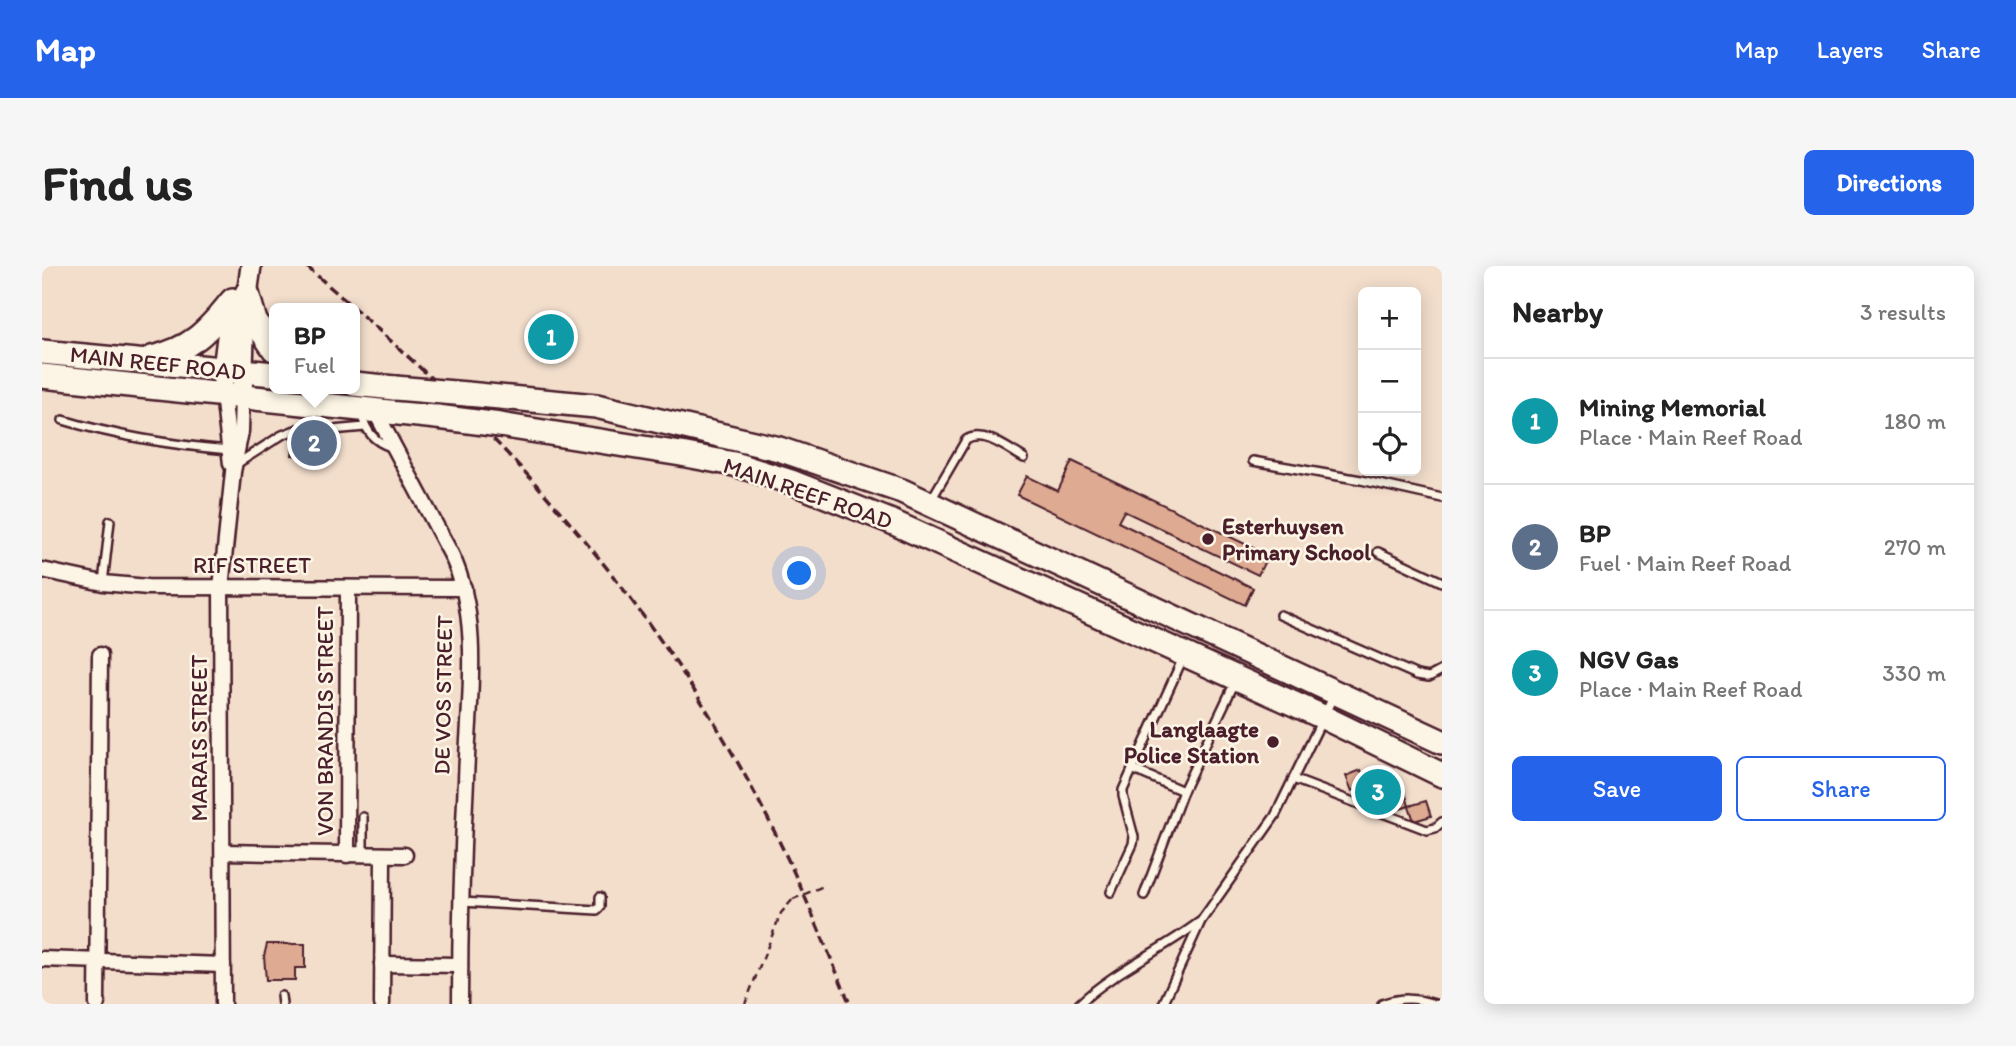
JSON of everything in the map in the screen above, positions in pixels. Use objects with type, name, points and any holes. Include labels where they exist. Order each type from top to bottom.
[{"type":"main road","points":[[233,395],[232,370],[239,266]]},
{"type":"main road","points":[[139,361],[175,352],[191,343],[217,321],[239,297],[251,266]]},
{"type":"main road","points":[[239,297],[269,342]]},
{"type":"main road","name":"MAIN REEF ROAD","points":[[42,352],[269,374]]},
{"type":"main road","name":"MAIN REEF ROAD","points":[[42,376],[233,395],[366,414],[437,417],[500,425],[734,464],[791,482],[892,522],[1323,717],[1442,775]]},
{"type":"main road","name":"MAIN REEF ROAD","points":[[360,385],[596,406],[779,449],[902,491],[1442,742]]},
{"type":"main road","points":[[1177,651],[1181,620]]},
{"type":"main road","points":[[1233,677],[1243,649]]},
{"type":"street","name":"MARAIS STREET","points":[[233,395],[229,450],[233,468]]},
{"type":"street","name":"MARAIS STREET","points":[[223,1004],[221,587],[233,468],[241,432],[233,395]]},
{"type":"street","name":"DE VOS STREET","points":[[366,414],[395,449],[451,554],[464,588],[468,613],[470,662],[460,1004]]},
{"type":"street","name":"RIF STREET","points":[[42,570],[103,583],[148,587],[464,588]]},
{"type":"street","name":"VON BRANDIS STREET","points":[[347,855],[348,588]]},
{"type":"street","points":[[97,1004],[100,655]]},
{"type":"street","points":[[223,852],[405,855]]},
{"type":"street","points":[[382,1004],[383,855]]},
{"type":"street","points":[[42,959],[223,965]]},
{"type":"street","points":[[382,964],[460,965]]},
{"type":"lane","points":[[332,430],[366,414],[375,440],[395,449]]},
{"type":"lane","points":[[63,420],[109,434],[229,450]]},
{"type":"lane","points":[[233,468],[282,435],[295,430]]},
{"type":"lane","points":[[929,503],[966,440],[973,435],[983,436],[1024,458]]},
{"type":"lane","points":[[1252,461],[1361,480],[1442,498]]},
{"type":"lane","points":[[103,583],[110,521]]},
{"type":"lane","points":[[1378,552],[1442,582]]},
{"type":"lane","points":[[1280,615],[1416,675],[1429,677],[1442,670]]},
{"type":"lane","points":[[1111,892],[1133,845],[1134,837],[1123,796],[1177,651]]},
{"type":"lane","points":[[1144,895],[1183,791],[1233,677]]},
{"type":"lane","points":[[1163,1004],[1201,921],[1275,816],[1336,692]]},
{"type":"lane","points":[[1132,769],[1183,791]]},
{"type":"lane","points":[[1293,779],[1427,830],[1442,822]]},
{"type":"lane","points":[[363,817],[363,855]]},
{"type":"lane","points":[[461,902],[597,910],[600,907],[600,897]]},
{"type":"lane","points":[[1079,1004],[1121,972],[1201,921]]},
{"type":"lane","points":[[1382,1004],[1398,998],[1435,1004]]},
{"type":"path","points":[[745,1004],[781,913],[793,900],[827,884]]},
{"type":"building","points":[[296,424],[332,427],[329,459],[292,455]]},
{"type":"building","name":"Esterhuysen Primary School","points":[[1072,461],[1268,555],[1258,575],[1124,511],[1118,522],[1253,588],[1245,605],[1017,495],[1027,476],[1058,491]]},
{"type":"building","points":[[1361,770],[1367,786],[1352,791],[1346,776]]},
{"type":"building","points":[[1383,781],[1389,797],[1373,803],[1367,786]]},
{"type":"building","points":[[1405,792],[1409,806],[1394,811],[1389,797]]},
{"type":"building","points":[[1426,801],[1431,816],[1414,821],[1409,806]]},
{"type":"building","points":[[267,944],[305,944],[305,968],[295,968],[295,980],[266,980],[264,956]]},
{"type":"railway","points":[[306,266],[347,303]]},
{"type":"railway","points":[[360,314],[475,420],[538,486],[602,561],[665,646],[749,782],[796,877],[850,1004]]},
{"type":"place","name":"Mining Memorial","points":[[551,337]]},
{"type":"place","name":"BP","points":[[314,443]]},
{"type":"place","name":"Esterhuysen Primary School","points":[[1208,539]]},
{"type":"place","name":"Langlaagte Police Station","points":[[1273,742]]},
{"type":"place","name":"NGV Gas","points":[[1378,792]]}]
